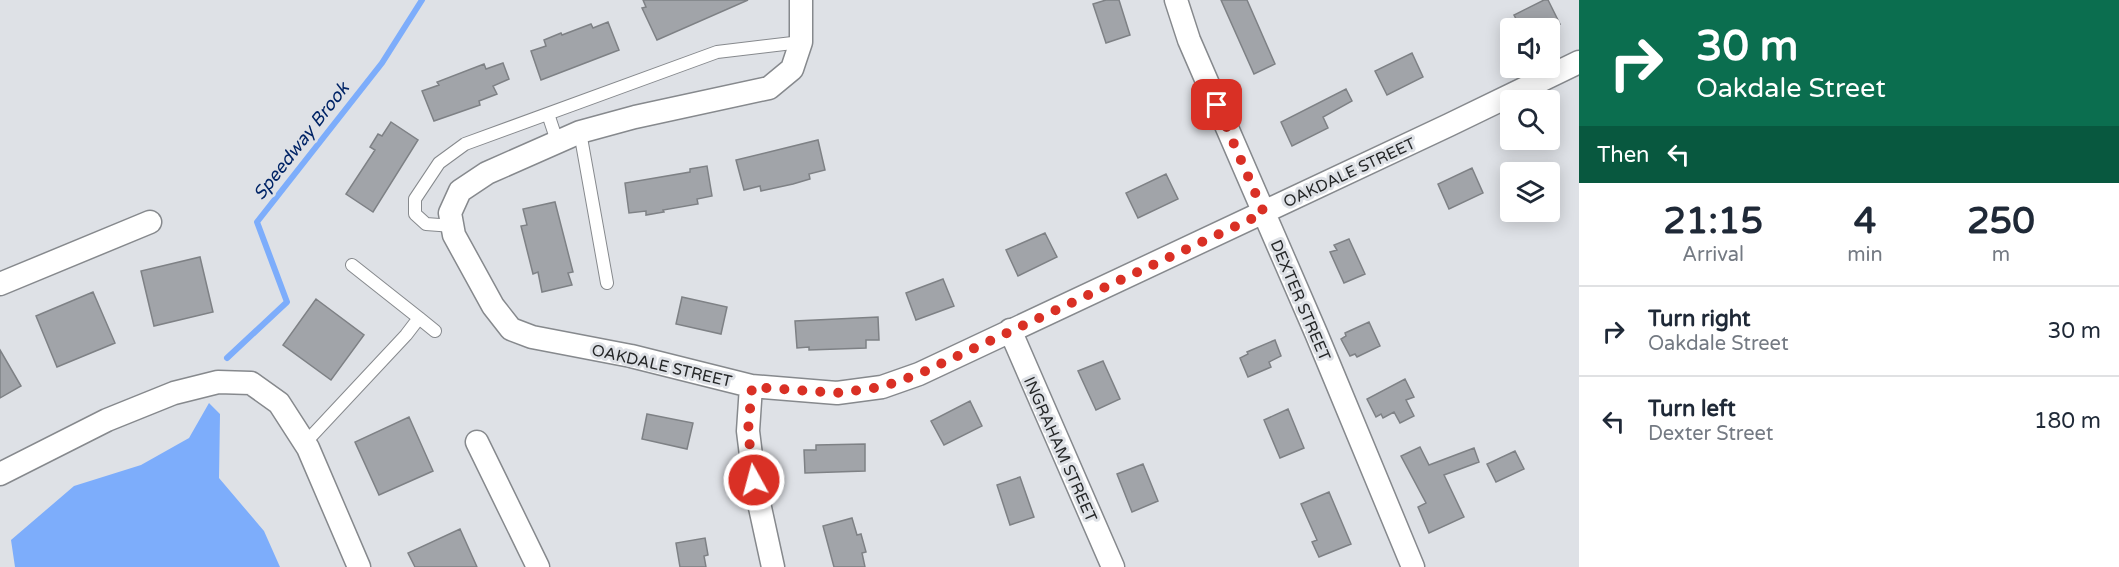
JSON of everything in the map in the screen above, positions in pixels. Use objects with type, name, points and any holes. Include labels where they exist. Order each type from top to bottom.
[{"type":"street","name":"OAKDALE STREET","points":[[801,0],[801,42],[792,69],[769,88],[635,117],[580,132],[487,173],[460,191],[450,213],[454,235],[493,306],[511,329],[532,337],[632,356],[752,387],[837,393],[882,387],[919,374],[1264,213],[1579,62]]},
{"type":"street","name":"DEXTER STREET","points":[[1176,0],[1189,40],[1413,567]]},
{"type":"street","points":[[0,284],[150,222]]},
{"type":"street","name":"INGRAHAM STREET","points":[[1010,330],[1113,567]]},
{"type":"street","points":[[0,474],[107,420],[174,393],[218,382],[251,383],[279,403],[305,443],[359,567]]},
{"type":"street","points":[[752,387],[748,431],[754,480],[773,567]]},
{"type":"street","points":[[477,442],[538,567]]},
{"type":"lane","points":[[453,226],[426,224],[415,214],[416,199],[439,163],[465,144],[717,52],[801,42]]},
{"type":"lane","points":[[548,114],[557,141]]},
{"type":"lane","points":[[580,132],[607,283]]},
{"type":"lane","points":[[352,265],[435,331]]},
{"type":"lane","points":[[305,443],[406,335],[419,318]]},
{"type":"water","points":[[209,403],[220,414],[219,478],[264,531],[280,567],[15,567],[11,540],[74,486],[141,465],[189,438]]},
{"type":"building","points":[[643,0],[748,0],[657,40],[642,8],[646,7]]},
{"type":"building","points":[[1106,0],[1119,0],[1130,35],[1106,43],[1093,4]]},
{"type":"building","points":[[1221,0],[1247,0],[1275,64],[1254,74]]},
{"type":"building","points":[[1548,0],[1557,18],[1516,18],[1514,15]]},
{"type":"building","points":[[608,22],[619,50],[541,80],[531,51],[546,46],[544,40],[561,33],[562,35],[591,24],[593,28]]},
{"type":"building","points":[[1412,53],[1423,77],[1387,95],[1375,71]]},
{"type":"building","points":[[503,63],[509,79],[493,86],[497,94],[479,101],[480,105],[434,121],[422,91],[439,85],[437,82],[484,64],[486,69]]},
{"type":"building","points":[[1346,89],[1352,101],[1323,117],[1328,128],[1292,146],[1281,122]]},
{"type":"building","points":[[391,122],[418,140],[373,212],[346,194],[375,150],[370,147],[378,134],[382,136]]},
{"type":"building","points":[[818,140],[825,170],[809,174],[810,179],[793,184],[761,191],[760,186],[744,190],[736,160]]},
{"type":"building","points":[[707,166],[712,196],[697,199],[698,204],[663,210],[664,212],[646,215],[646,211],[629,213],[625,183],[690,172],[690,169]]},
{"type":"building","points":[[1472,168],[1483,193],[1449,209],[1438,184]]},
{"type":"building","points":[[1166,174],[1178,199],[1138,218],[1126,193]]},
{"type":"building","points":[[555,202],[573,272],[568,273],[572,285],[542,292],[538,272],[533,274],[521,226],[527,225],[523,209]]},
{"type":"building","points":[[1045,233],[1057,257],[1018,276],[1006,250]]},
{"type":"building","points":[[1349,239],[1365,274],[1344,283],[1330,252],[1337,250],[1334,245]]},
{"type":"building","points":[[200,257],[213,312],[154,326],[141,271]]},
{"type":"building","points":[[943,279],[954,306],[916,320],[906,293]]},
{"type":"building","points":[[93,292],[115,343],[57,367],[36,316]]},
{"type":"building","points":[[682,297],[727,307],[721,334],[676,324]]},
{"type":"building","points":[[316,299],[364,335],[331,380],[283,345]]},
{"type":"building","points":[[878,317],[879,340],[866,340],[866,348],[809,350],[809,347],[797,348],[795,321]]},
{"type":"building","points":[[1369,322],[1380,346],[1357,357],[1355,354],[1350,356],[1341,339],[1346,336],[1345,333]]},
{"type":"building","points":[[1275,340],[1281,356],[1269,362],[1271,367],[1248,377],[1240,358],[1248,354],[1247,352]]},
{"type":"building","points":[[0,350],[21,386],[0,398]]},
{"type":"building","points":[[1103,361],[1120,399],[1096,410],[1078,371]]},
{"type":"building","points":[[1405,379],[1414,397],[1406,400],[1414,416],[1400,423],[1394,412],[1383,418],[1381,414],[1376,417],[1367,399]]},
{"type":"building","points":[[970,401],[982,426],[944,445],[931,421]]},
{"type":"building","points":[[1288,409],[1304,448],[1280,458],[1264,420]]},
{"type":"building","points":[[647,414],[693,423],[687,449],[642,439]]},
{"type":"building","points":[[409,417],[433,471],[379,495],[355,442]]},
{"type":"building","points":[[865,444],[865,471],[805,473],[804,450],[816,450],[816,445]]},
{"type":"building","points":[[1420,447],[1429,465],[1474,448],[1479,462],[1444,475],[1464,517],[1429,533],[1418,507],[1426,503],[1401,456]]},
{"type":"building","points":[[1515,451],[1524,469],[1496,482],[1487,464]]},
{"type":"building","points":[[1143,464],[1158,501],[1132,512],[1117,474]]},
{"type":"building","points":[[1020,477],[1034,517],[1010,525],[997,485]]},
{"type":"building","points":[[1329,492],[1351,544],[1319,557],[1312,542],[1317,540],[1301,504]]},
{"type":"building","points":[[852,518],[857,535],[861,534],[866,552],[862,553],[865,567],[834,567],[823,526]]},
{"type":"building","points":[[460,529],[477,567],[415,567],[408,553]]},
{"type":"building","points":[[705,538],[708,555],[704,556],[706,567],[680,567],[676,543]]},
{"type":"waterway","name":"Speedway Brook","points":[[227,358],[287,302],[257,222],[382,63],[422,0]]},
{"type":"route","points":[[754,480],[748,431],[752,387],[837,393],[882,387],[919,374],[1264,213],[1217,105]]}]
